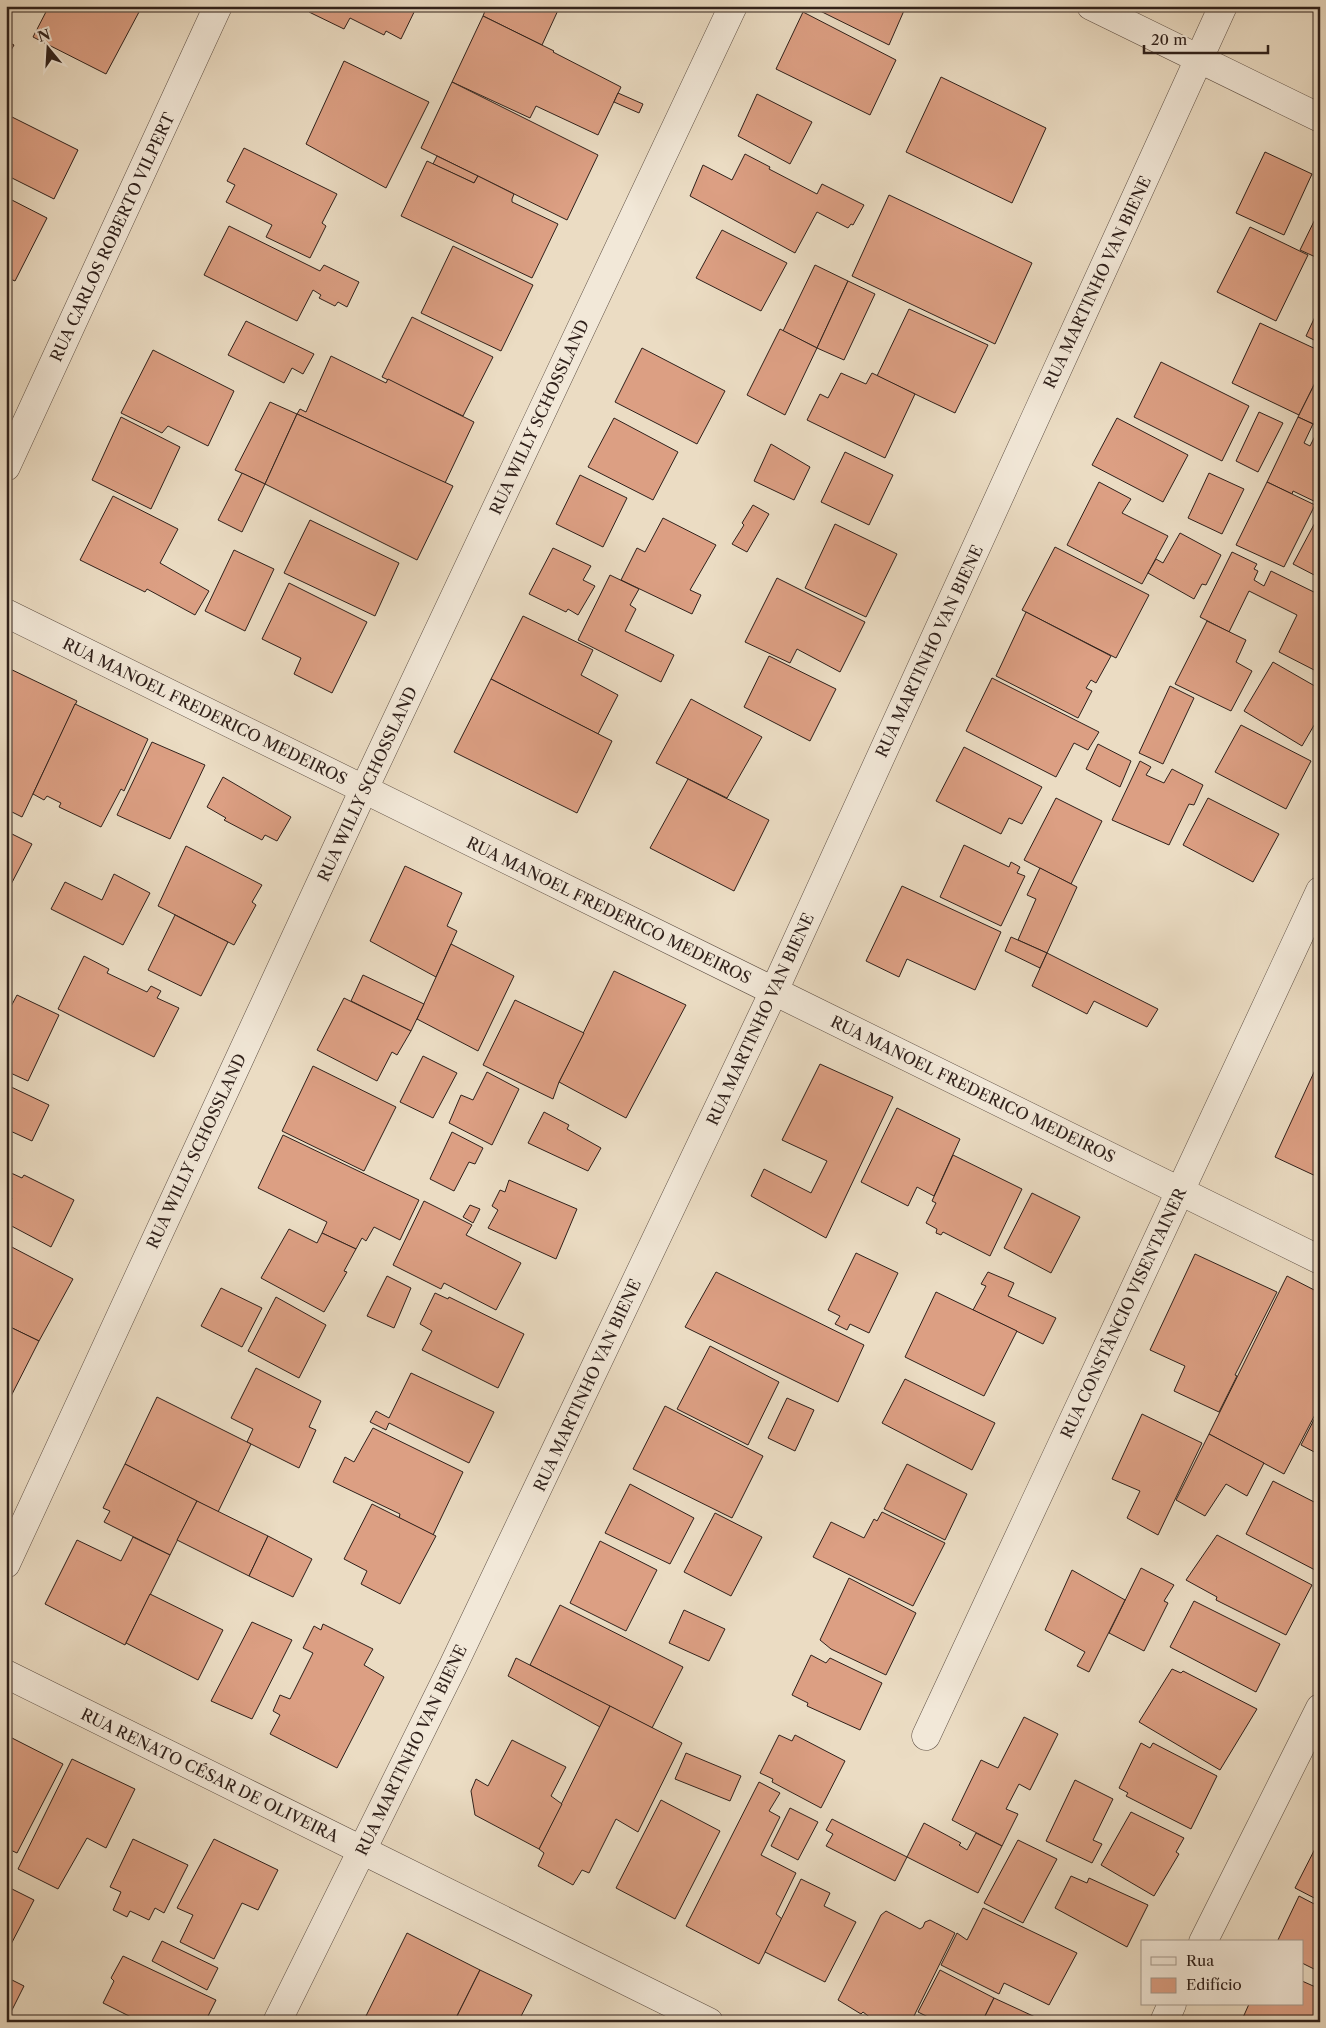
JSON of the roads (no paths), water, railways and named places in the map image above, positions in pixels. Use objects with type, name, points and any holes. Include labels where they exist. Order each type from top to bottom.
[{"type":"street","name":"RUA CARLOS ROBERTO VILPERT","points":[[6,467],[218,6]]},
{"type":"street","name":"RUA WILLY SCHOSSLAND","points":[[6,1564],[364,789],[733,6]]},
{"type":"street","points":[[1092,6],[1320,118]]},
{"type":"street","name":"RUA MARTINHO VAN BIENE","points":[[276,2022],[453,1666],[774,991],[1223,6]]},
{"type":"street","name":"RUA MANOEL FREDERICO MEDEIROS","points":[[6,613],[1320,1260]]},
{"type":"street","name":"RUA CONSTÂNCIO VISENTAINER","points":[[926,1736],[1320,891]]},
{"type":"street","name":"RUA RENATO CÉSAR DE OLIVEIRA","points":[[6,1674],[709,2022]]},
{"type":"street","points":[[1204,1940],[1320,1708]]},
{"type":"street","points":[[1164,2022],[1171,2006]]}]
